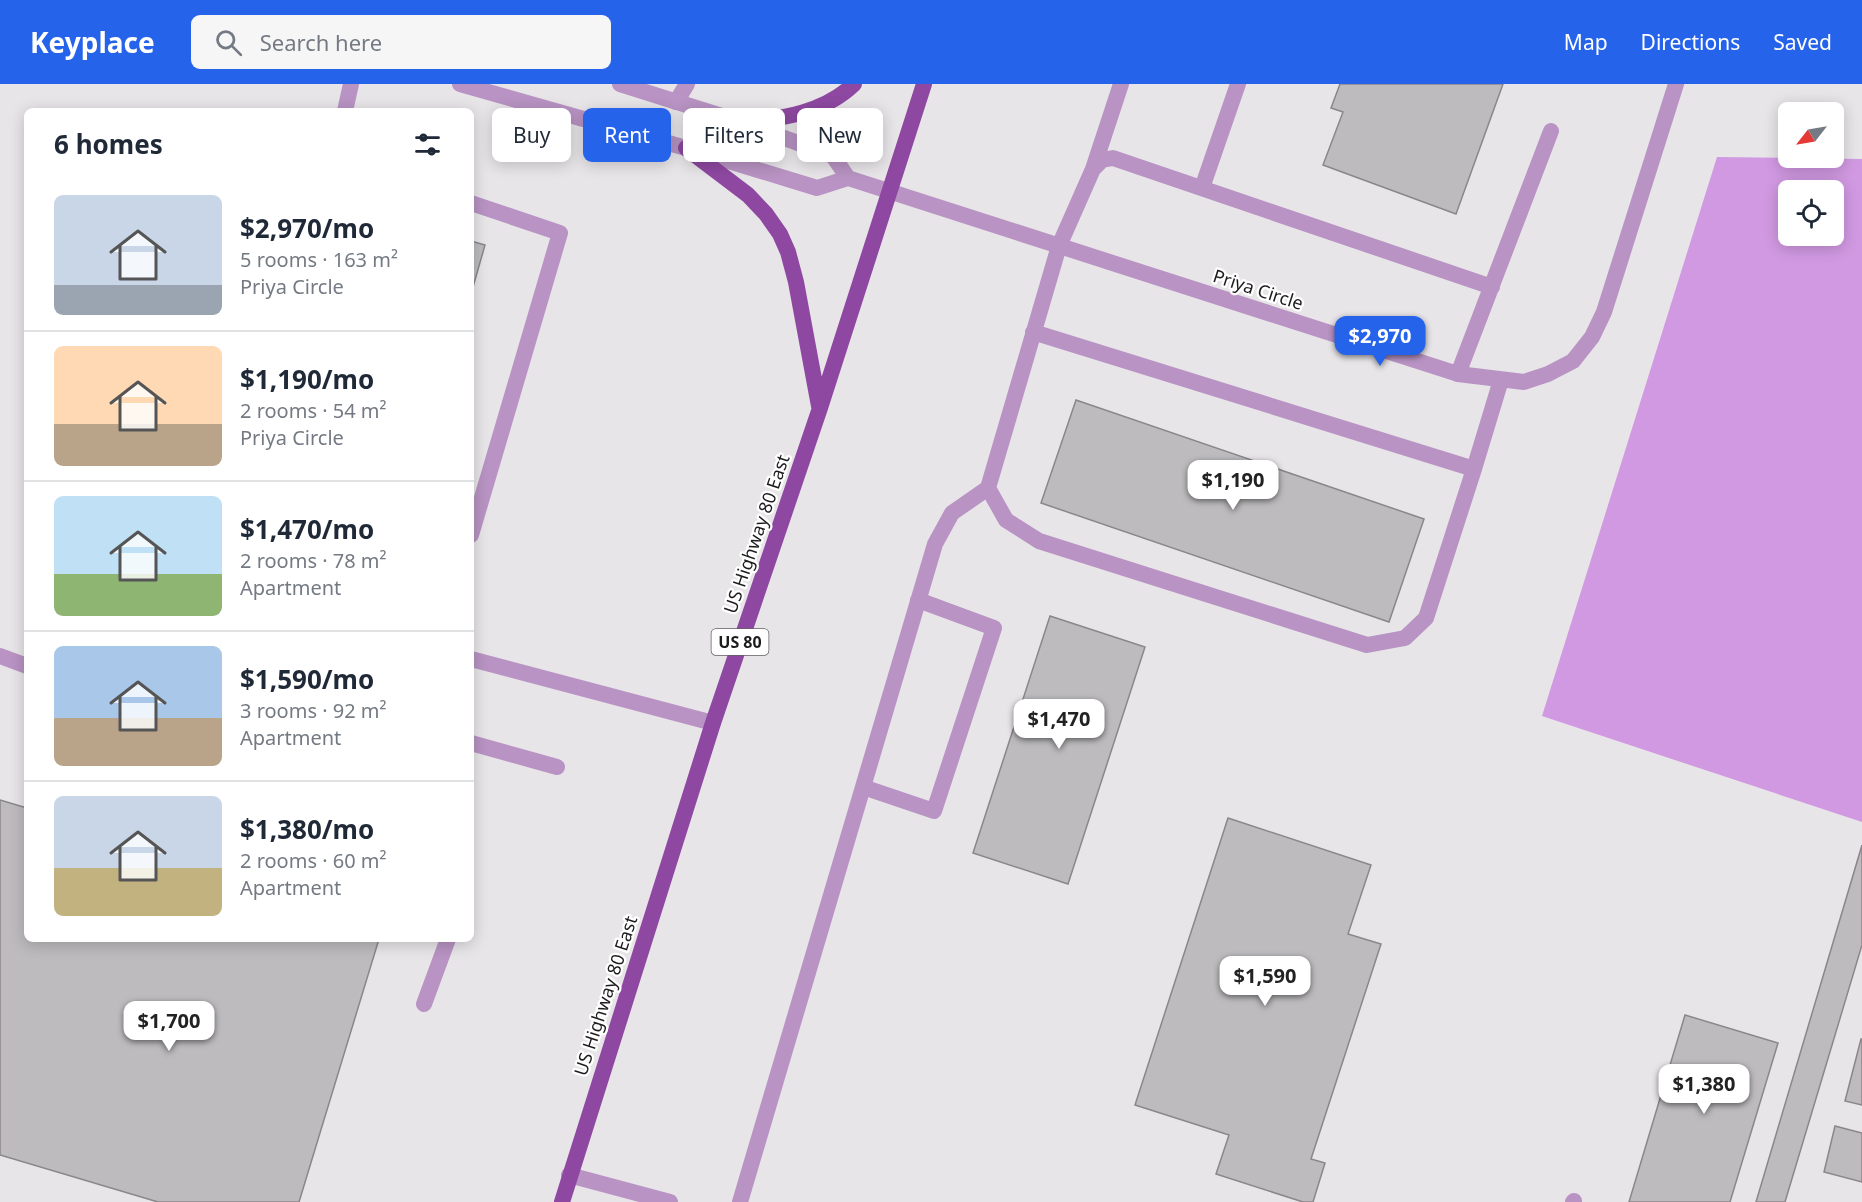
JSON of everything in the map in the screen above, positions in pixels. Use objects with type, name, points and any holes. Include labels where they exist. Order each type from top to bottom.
[{"type":"main road","points":[[785,118],[832,100],[854,84]]},
{"type":"main road","name":"US Highway 80 East","points":[[562,1202],[713,723],[820,408],[924,84]]},
{"type":"main road","points":[[704,162],[748,195],[766,214],[780,234],[788,252],[796,282],[820,408]]},
{"type":"street","points":[[346,108],[351,84]]},
{"type":"street","points":[[460,84],[683,147]]},
{"type":"street","points":[[620,84],[695,108]]},
{"type":"street","points":[[676,102],[687,84]]},
{"type":"street","points":[[740,1202],[935,544],[952,513],[988,488],[1059,246],[1093,169],[1121,84]]},
{"type":"street","points":[[1202,188],[1238,84]]},
{"type":"street","name":"Priya Circle","points":[[848,178],[1458,374],[1524,382],[1548,374],[1573,361],[1592,337],[1604,312],[1676,84]]},
{"type":"street","points":[[1458,374],[1551,131]]},
{"type":"street","points":[[732,162],[817,188],[848,178],[833,156],[785,138]]},
{"type":"street","points":[[1093,169],[1102,160],[1113,158],[1492,287]]},
{"type":"street","points":[[474,204],[560,232],[474,525]]},
{"type":"street","points":[[1033,332],[1474,469]]},
{"type":"street","points":[[988,488],[1006,520],[1039,541],[1367,645],[1405,638],[1426,618],[1500,380]]},
{"type":"street","points":[[863,787],[934,811],[994,628],[918,600]]},
{"type":"street","points":[[0,656],[24,665]]},
{"type":"street","points":[[474,660],[713,723]]},
{"type":"street","points":[[474,743],[557,767]]},
{"type":"street","points":[[424,1004],[447,942]]},
{"type":"street","points":[[569,1175],[670,1202]]},
{"type":"shaded area","points":[[1717,157],[1778,158],[1778,168],[1844,168],[1844,159],[1862,159],[1862,822],[1542,716]]},
{"type":"building","points":[[1340,84],[1503,84],[1456,214],[1323,165],[1343,112],[1331,108]]},
{"type":"building","points":[[474,242],[485,245],[474,284]]},
{"type":"building","points":[[1076,400],[1424,519],[1389,622],[1041,503]]},
{"type":"building","points":[[1050,616],[1145,647],[1068,884],[973,853]]},
{"type":"building","points":[[0,800],[24,807],[24,942],[378,942],[299,1202],[158,1202],[0,1155]]},
{"type":"building","points":[[1228,818],[1371,865],[1348,934],[1381,944],[1311,1159],[1325,1163],[1313,1202],[1303,1202],[1216,1174],[1229,1135],[1135,1105]]},
{"type":"building","points":[[1862,845],[1862,945],[1785,1202],[1756,1202]]},
{"type":"building","points":[[1685,1015],[1778,1043],[1730,1202],[1629,1202]]},
{"type":"building","points":[[1862,1039],[1862,1105],[1845,1101]]},
{"type":"building","points":[[1835,1126],[1862,1133],[1862,1182],[1824,1172]]}]
